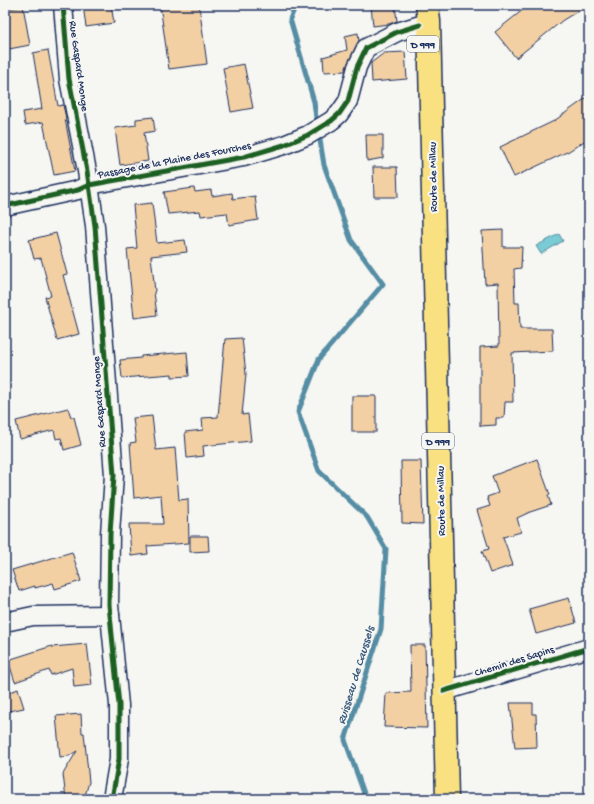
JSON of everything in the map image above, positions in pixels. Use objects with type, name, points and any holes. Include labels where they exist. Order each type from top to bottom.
[{"type":"main road","name":"Route de Millau","points":[[421,12],[430,82],[447,799]]},
{"type":"street","name":"Rue Gaspard Monge","points":[[63,5],[69,79],[89,185],[95,226],[114,475],[110,534],[110,615],[119,713],[119,759],[112,799]]},
{"type":"street","name":"Passage de la Plaine des Fourches","points":[[5,206],[78,190],[89,185],[244,158],[284,145],[308,135],[332,121],[348,101],[357,67],[366,48],[397,32],[421,12]]},
{"type":"street","points":[[5,622],[33,616],[110,615]]},
{"type":"street","name":"Chemin des Sapins","points":[[444,691],[589,648]]},
{"type":"water","points":[[559,234],[563,241],[541,254],[536,246]]},
{"type":"building","points":[[83,5],[111,5],[114,23],[86,27]]},
{"type":"building","points":[[160,5],[199,5],[207,64],[169,69]]},
{"type":"building","points":[[371,5],[395,5],[397,21],[389,24],[373,26]]},
{"type":"building","points":[[529,5],[588,5],[563,20],[516,58],[495,32]]},
{"type":"building","points":[[23,6],[30,45],[9,49],[5,28],[5,9]]},
{"type":"building","points":[[358,33],[359,41],[345,71],[324,72],[323,57],[347,50],[345,36]]},
{"type":"building","points":[[48,50],[58,106],[63,105],[66,118],[75,171],[54,175],[43,122],[25,125],[23,112],[42,109],[33,53]]},
{"type":"building","points":[[405,52],[407,79],[372,82],[371,63],[384,53]]},
{"type":"building","points":[[244,64],[253,108],[231,112],[223,68]]},
{"type":"building","points":[[589,96],[589,138],[569,151],[514,177],[500,147],[554,121]]},
{"type":"building","points":[[153,117],[155,131],[144,133],[148,161],[120,165],[115,128],[136,125],[136,119]]},
{"type":"building","points":[[366,135],[383,135],[383,158],[367,161]]},
{"type":"building","points":[[373,167],[397,167],[398,197],[374,197]]},
{"type":"building","points":[[194,188],[195,192],[211,190],[212,196],[232,193],[233,199],[255,196],[258,220],[229,225],[227,213],[201,216],[200,211],[168,214],[164,192]]},
{"type":"building","points":[[152,203],[157,243],[185,240],[187,252],[151,256],[157,315],[134,318],[127,249],[137,248],[133,205]]},
{"type":"building","points":[[503,230],[503,247],[522,247],[521,268],[514,269],[515,303],[519,303],[520,329],[552,329],[553,351],[512,353],[513,402],[505,402],[504,418],[496,418],[496,425],[480,426],[480,347],[499,346],[498,283],[485,284],[482,231]]},
{"type":"building","points":[[56,233],[67,274],[63,275],[79,334],[57,340],[45,297],[51,296],[41,258],[34,259],[29,240]]},
{"type":"building","points":[[242,338],[246,374],[242,415],[248,414],[251,441],[203,446],[204,456],[187,458],[185,432],[203,430],[202,418],[218,417],[225,339]]},
{"type":"building","points":[[187,352],[189,376],[172,377],[172,374],[122,378],[120,360],[141,358],[141,356]]},
{"type":"building","points":[[352,396],[376,396],[376,432],[352,432]]},
{"type":"building","points":[[68,408],[71,417],[74,417],[81,445],[64,450],[61,438],[56,439],[54,430],[20,439],[16,421]]},
{"type":"building","points":[[152,416],[156,450],[175,448],[179,500],[188,499],[189,543],[147,546],[148,554],[131,556],[129,524],[163,524],[161,495],[134,498],[130,443],[136,442],[133,418]]},
{"type":"building","points":[[537,459],[550,495],[548,495],[551,505],[517,518],[521,532],[503,537],[513,565],[490,573],[482,551],[489,549],[477,510],[490,506],[487,497],[498,493],[492,476]]},
{"type":"building","points":[[401,461],[421,461],[423,524],[402,523]]},
{"type":"building","points":[[190,536],[208,536],[209,551],[190,552]]},
{"type":"building","points":[[72,552],[81,581],[55,589],[53,583],[35,588],[35,586],[19,591],[12,570]]},
{"type":"building","points":[[569,598],[576,623],[536,634],[529,609]]},
{"type":"building","points":[[87,644],[92,685],[74,687],[72,668],[51,675],[49,670],[15,682],[8,660],[52,646]]},
{"type":"building","points":[[410,645],[425,645],[427,728],[384,727],[386,693],[411,692]]},
{"type":"building","points":[[18,689],[24,708],[9,711],[5,694]]},
{"type":"building","points":[[510,703],[533,703],[533,714],[536,714],[537,747],[515,748]]},
{"type":"building","points":[[81,714],[82,733],[84,733],[89,782],[84,799],[66,799],[63,774],[77,751],[69,756],[60,757],[56,716]]},
{"type":"waterway","name":"Ruisseau de Caussels","points":[[296,5],[290,19],[314,102],[317,126]]},
{"type":"waterway","name":"Ruisseau de Caussels","points":[[319,134],[324,165],[351,240],[383,284],[319,359],[298,412],[319,471],[367,517],[386,549],[381,629],[345,740],[365,796],[362,799]]},
{"type":"cycle path","points":[[63,5],[69,79],[87,171],[95,226],[114,475],[110,534],[109,605],[119,705],[119,759],[112,799]]},
{"type":"cycle path","points":[[5,206],[78,190],[89,185],[244,157],[284,145],[308,135],[331,121],[339,114],[348,101],[357,67],[366,48],[397,32],[420,25]]},
{"type":"cycle path","points":[[444,691],[589,648]]}]
